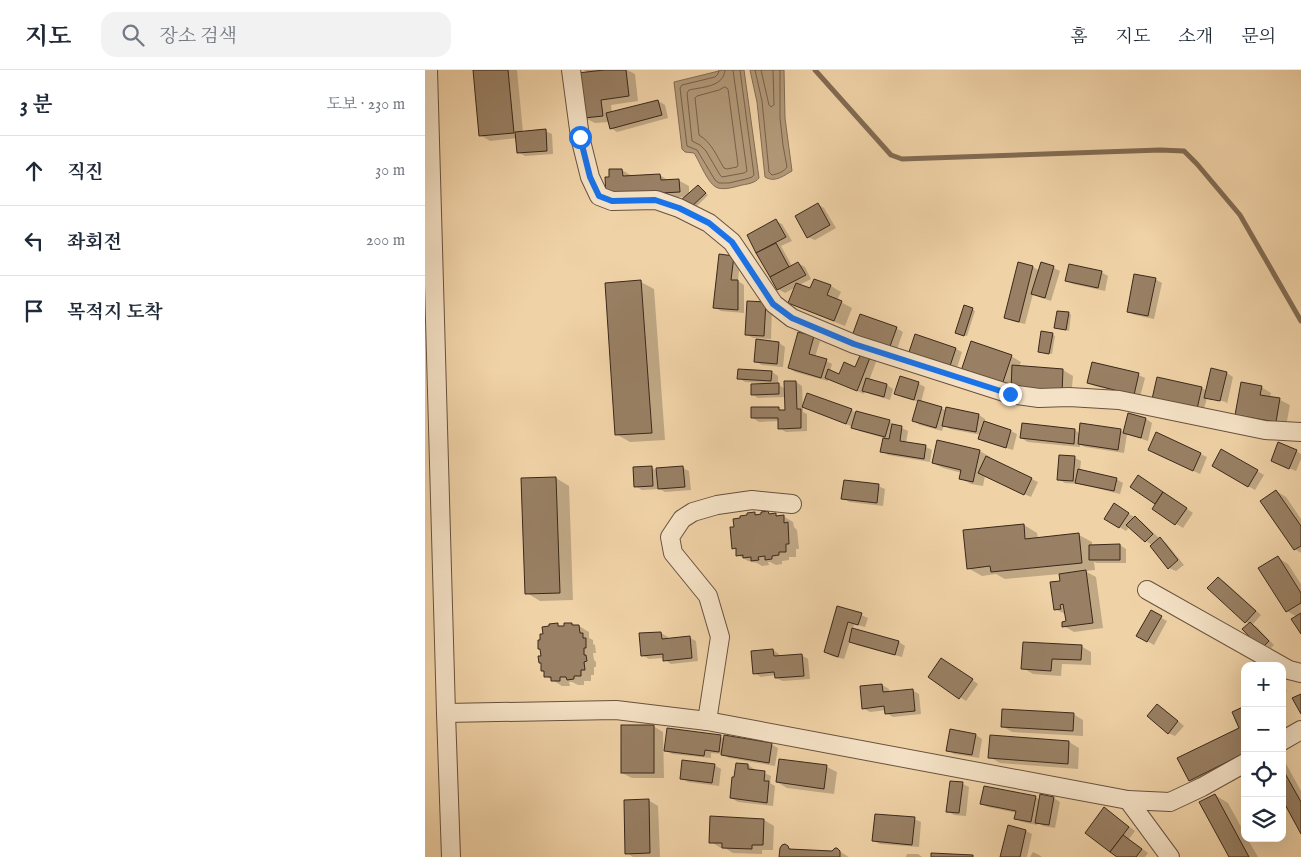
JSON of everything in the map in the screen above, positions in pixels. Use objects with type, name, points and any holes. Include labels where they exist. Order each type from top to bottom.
[{"type":"street","points":[[428,70],[445,714],[451,857]]},
{"type":"street","points":[[571,70],[580,137],[590,177],[599,196],[612,201],[655,200],[679,208],[709,223],[732,242],[773,304],[792,318],[854,344],[1010,394],[1039,398],[1119,400],[1265,430],[1301,432]]},
{"type":"street","points":[[707,722],[720,637],[708,596],[673,553],[670,538],[682,519],[693,512],[717,505],[752,500],[792,504]]},
{"type":"street","points":[[1147,590],[1289,670],[1301,673]]},
{"type":"street","points":[[445,714],[616,710],[707,722],[1128,800],[1170,802],[1241,765]]},
{"type":"street","points":[[1286,739],[1301,730]]},
{"type":"street","points":[[1128,800],[1170,857]]},
{"type":"water","points":[[723,70],[744,70],[759,178],[751,183],[724,189],[718,188],[711,183],[694,153],[685,152],[682,149],[674,82]]},
{"type":"water","points":[[750,70],[784,70],[785,118],[792,171],[776,179],[765,177],[757,102]]},
{"type":"building","points":[[473,70],[508,70],[514,133],[479,136]]},
{"type":"building","points":[[626,70],[629,96],[601,100],[603,116],[584,118],[578,73]]},
{"type":"building","points":[[658,100],[662,115],[610,129],[606,113]]},
{"type":"building","points":[[546,129],[547,151],[517,153],[515,132]]},
{"type":"building","points":[[609,169],[622,169],[623,176],[660,174],[661,180],[679,179],[680,192],[606,196],[605,177],[609,177]]},
{"type":"building","points":[[698,185],[706,193],[689,209],[681,200]]},
{"type":"building","points":[[818,203],[830,225],[807,238],[795,216]]},
{"type":"building","points":[[776,219],[786,237],[756,253],[747,235]]},
{"type":"building","points":[[776,243],[789,267],[770,277],[756,253]]},
{"type":"building","points":[[719,254],[734,256],[731,280],[738,280],[738,310],[713,308]]},
{"type":"building","points":[[798,262],[806,275],[777,290],[770,277]]},
{"type":"building","points":[[1018,262],[1033,266],[1019,322],[1004,318]]},
{"type":"building","points":[[1041,262],[1054,266],[1045,298],[1031,294]]},
{"type":"building","points":[[1069,264],[1102,271],[1098,288],[1065,281]]},
{"type":"building","points":[[1134,274],[1156,278],[1148,316],[1127,312]]},
{"type":"building","points":[[814,279],[831,285],[827,295],[842,301],[834,321],[788,303],[796,283],[810,288]]},
{"type":"building","points":[[641,280],[652,433],[615,435],[605,283]]},
{"type":"building","points":[[747,301],[766,302],[764,336],[745,335]]},
{"type":"building","points":[[964,305],[973,308],[964,336],[955,333]]},
{"type":"building","points":[[1057,311],[1069,312],[1066,330],[1054,328]]},
{"type":"building","points":[[860,314],[897,327],[889,349],[852,336]]},
{"type":"building","points":[[1041,331],[1053,333],[1049,354],[1038,352]]},
{"type":"building","points":[[798,332],[814,336],[809,354],[827,359],[821,378],[788,368]]},
{"type":"building","points":[[915,334],[956,348],[949,369],[908,355]]},
{"type":"building","points":[[756,339],[779,342],[777,364],[754,362]]},
{"type":"building","points":[[971,341],[1012,355],[1002,385],[961,371]]},
{"type":"building","points":[[862,351],[871,355],[857,391],[825,378],[828,369],[839,374],[844,362],[855,367]]},
{"type":"building","points":[[1092,362],[1139,373],[1134,395],[1087,383]]},
{"type":"building","points":[[1012,365],[1063,369],[1062,394],[1011,390]]},
{"type":"building","points":[[1211,368],[1227,372],[1220,401],[1204,398]]},
{"type":"building","points":[[738,369],[772,371],[771,381],[737,379]]},
{"type":"building","points":[[900,376],[919,382],[914,400],[894,394]]},
{"type":"building","points":[[1157,377],[1202,387],[1197,409],[1152,399]]},
{"type":"building","points":[[866,378],[887,384],[884,397],[862,391]]},
{"type":"building","points":[[784,381],[796,381],[797,409],[801,409],[801,428],[778,429],[778,418],[751,418],[751,407],[779,407],[779,410],[785,410]]},
{"type":"building","points":[[1241,382],[1262,386],[1260,395],[1280,398],[1276,422],[1235,415]]},
{"type":"building","points":[[779,383],[779,394],[751,395],[751,384]]},
{"type":"building","points":[[807,393],[852,409],[846,424],[802,407]]},
{"type":"building","points":[[918,400],[942,407],[936,428],[912,421]]},
{"type":"building","points":[[946,407],[979,414],[976,432],[942,426]]},
{"type":"building","points":[[856,411],[890,420],[885,437],[851,428]]},
{"type":"building","points":[[1128,413],[1146,418],[1141,438],[1123,433]]},
{"type":"building","points":[[984,421],[1011,430],[1006,448],[978,439]]},
{"type":"building","points":[[1022,423],[1075,429],[1074,444],[1020,438]]},
{"type":"building","points":[[1080,423],[1121,429],[1118,450],[1078,444]]},
{"type":"building","points":[[892,424],[902,426],[900,441],[926,445],[924,459],[880,452],[883,438],[889,439]]},
{"type":"building","points":[[1156,432],[1201,453],[1193,471],[1148,450]]},
{"type":"building","points":[[937,440],[980,450],[973,482],[959,479],[961,470],[932,463]]},
{"type":"building","points":[[1278,442],[1297,450],[1289,469],[1271,461]]},
{"type":"building","points":[[1221,449],[1258,470],[1248,487],[1212,466]]},
{"type":"building","points":[[1059,455],[1075,456],[1073,481],[1057,480]]},
{"type":"building","points":[[986,456],[1032,478],[1024,495],[978,473]]},
{"type":"building","points":[[652,466],[653,486],[634,487],[633,467]]},
{"type":"building","points":[[683,466],[685,487],[658,489],[656,468]]},
{"type":"building","points":[[1078,469],[1117,478],[1114,491],[1075,483]]},
{"type":"building","points":[[1138,475],[1163,492],[1155,504],[1130,487]]},
{"type":"building","points":[[556,477],[560,593],[525,594],[521,478]]},
{"type":"building","points":[[844,480],[879,484],[877,503],[841,499]]},
{"type":"building","points":[[1276,490],[1301,526],[1301,546],[1294,550],[1260,501]]},
{"type":"building","points":[[1163,492],[1187,508],[1175,525],[1152,509]]},
{"type":"building","points":[[1114,503],[1129,513],[1119,528],[1104,519]]},
{"type":"building","points":[[768,511],[769,514],[776,513],[776,516],[784,515],[784,523],[788,522],[789,544],[786,544],[786,552],[779,552],[779,555],[772,556],[772,559],[765,560],[765,556],[758,557],[759,560],[751,561],[751,557],[743,558],[743,555],[736,556],[736,548],[732,549],[730,527],[734,527],[733,519],[747,515],[747,513],[755,512],[755,515]]},
{"type":"building","points":[[1135,516],[1153,534],[1145,542],[1126,525]]},
{"type":"building","points":[[1024,524],[1025,539],[1079,533],[1082,563],[991,572],[990,566],[967,569],[963,530]]},
{"type":"building","points":[[1160,537],[1178,560],[1168,569],[1150,546]]},
{"type":"building","points":[[1120,544],[1120,560],[1089,560],[1089,545]]},
{"type":"building","points":[[1278,556],[1301,593],[1301,603],[1286,612],[1258,568]]},
{"type":"building","points":[[1086,570],[1093,623],[1062,627],[1062,622],[1066,621],[1063,604],[1060,605],[1061,609],[1054,610],[1050,582],[1060,581],[1059,574]]},
{"type":"building","points":[[1218,577],[1256,611],[1245,623],[1207,588]]},
{"type":"building","points":[[837,606],[862,613],[858,625],[848,622],[838,657],[824,652]]},
{"type":"building","points":[[1151,610],[1162,616],[1147,642],[1136,636]]},
{"type":"building","points":[[1301,613],[1301,634],[1291,619]]},
{"type":"building","points":[[1250,622],[1269,641],[1261,649],[1242,629]]},
{"type":"building","points":[[558,623],[558,626],[564,626],[564,623],[579,625],[580,633],[583,633],[583,638],[586,638],[584,655],[586,655],[587,661],[584,662],[585,670],[581,670],[581,676],[574,676],[574,679],[567,680],[566,677],[560,677],[560,681],[551,681],[551,677],[544,677],[544,671],[541,671],[541,663],[539,663],[538,656],[541,656],[540,649],[538,649],[538,640],[540,640],[540,634],[543,634],[542,627]]},
{"type":"building","points":[[852,628],[899,641],[895,655],[849,642]]},
{"type":"building","points":[[661,632],[662,639],[690,636],[692,658],[663,661],[663,654],[641,656],[639,633]]},
{"type":"building","points":[[1023,642],[1082,645],[1081,660],[1052,659],[1051,671],[1021,669]]},
{"type":"building","points":[[773,649],[774,656],[802,654],[804,676],[775,678],[774,672],[753,674],[751,651]]},
{"type":"building","points":[[941,658],[973,679],[959,699],[928,677]]},
{"type":"building","points":[[882,684],[883,692],[913,689],[915,711],[885,714],[884,706],[862,709],[860,686]]},
{"type":"building","points":[[1301,694],[1301,714],[1292,698]]},
{"type":"building","points":[[1157,704],[1178,721],[1168,734],[1147,716]]},
{"type":"building","points":[[1241,708],[1241,755],[1189,781],[1177,758],[1239,728],[1232,712]]},
{"type":"building","points":[[1002,709],[1074,713],[1073,731],[1001,727]]},
{"type":"building","points":[[621,725],[654,725],[654,773],[621,773]]},
{"type":"building","points":[[667,728],[721,735],[719,752],[705,750],[704,756],[664,751]]},
{"type":"building","points":[[950,729],[976,734],[972,755],[946,751]]},
{"type":"building","points":[[724,735],[772,743],[769,763],[721,755]]},
{"type":"building","points":[[990,735],[1069,741],[1068,764],[988,758]]},
{"type":"building","points":[[779,759],[827,765],[824,789],[776,782]]},
{"type":"building","points":[[682,760],[715,764],[712,783],[680,779]]},
{"type":"building","points":[[736,763],[748,764],[748,769],[765,771],[764,781],[769,781],[767,803],[730,798],[732,777],[734,777]]},
{"type":"building","points":[[1286,775],[1301,802],[1301,834],[1286,806]]},
{"type":"building","points":[[950,781],[963,782],[959,813],[946,812]]},
{"type":"building","points":[[984,786],[1036,796],[1031,822],[1014,819],[1016,811],[980,804]]},
{"type":"building","points":[[1040,794],[1054,797],[1049,825],[1035,823]]},
{"type":"building","points":[[1215,794],[1249,857],[1229,857],[1199,802]]},
{"type":"building","points":[[649,799],[650,853],[625,854],[624,800]]},
{"type":"building","points":[[1104,807],[1129,827],[1110,852],[1085,833]]},
{"type":"building","points":[[875,814],[915,817],[912,845],[872,841]]},
{"type":"building","points":[[710,816],[764,819],[763,845],[752,845],[752,849],[722,848],[722,843],[709,843]]},
{"type":"building","points":[[1008,825],[1026,830],[1020,857],[1000,857]]},
{"type":"building","points":[[1123,835],[1142,849],[1136,857],[1117,857],[1110,852]]},
{"type":"building","points":[[785,844],[789,849],[832,851],[837,848],[840,851],[840,857],[779,857],[780,848]]},
{"type":"building","points":[[931,853],[973,855],[973,857],[931,857]]},
{"type":"waterway","points":[[815,70],[891,155],[902,159],[1160,150],[1184,151],[1240,215],[1301,321]]},
{"type":"route","points":[[580,137],[590,177],[599,196],[612,201],[655,200],[679,208],[709,223],[732,242],[773,304],[792,318],[854,344],[1010,394]]}]
